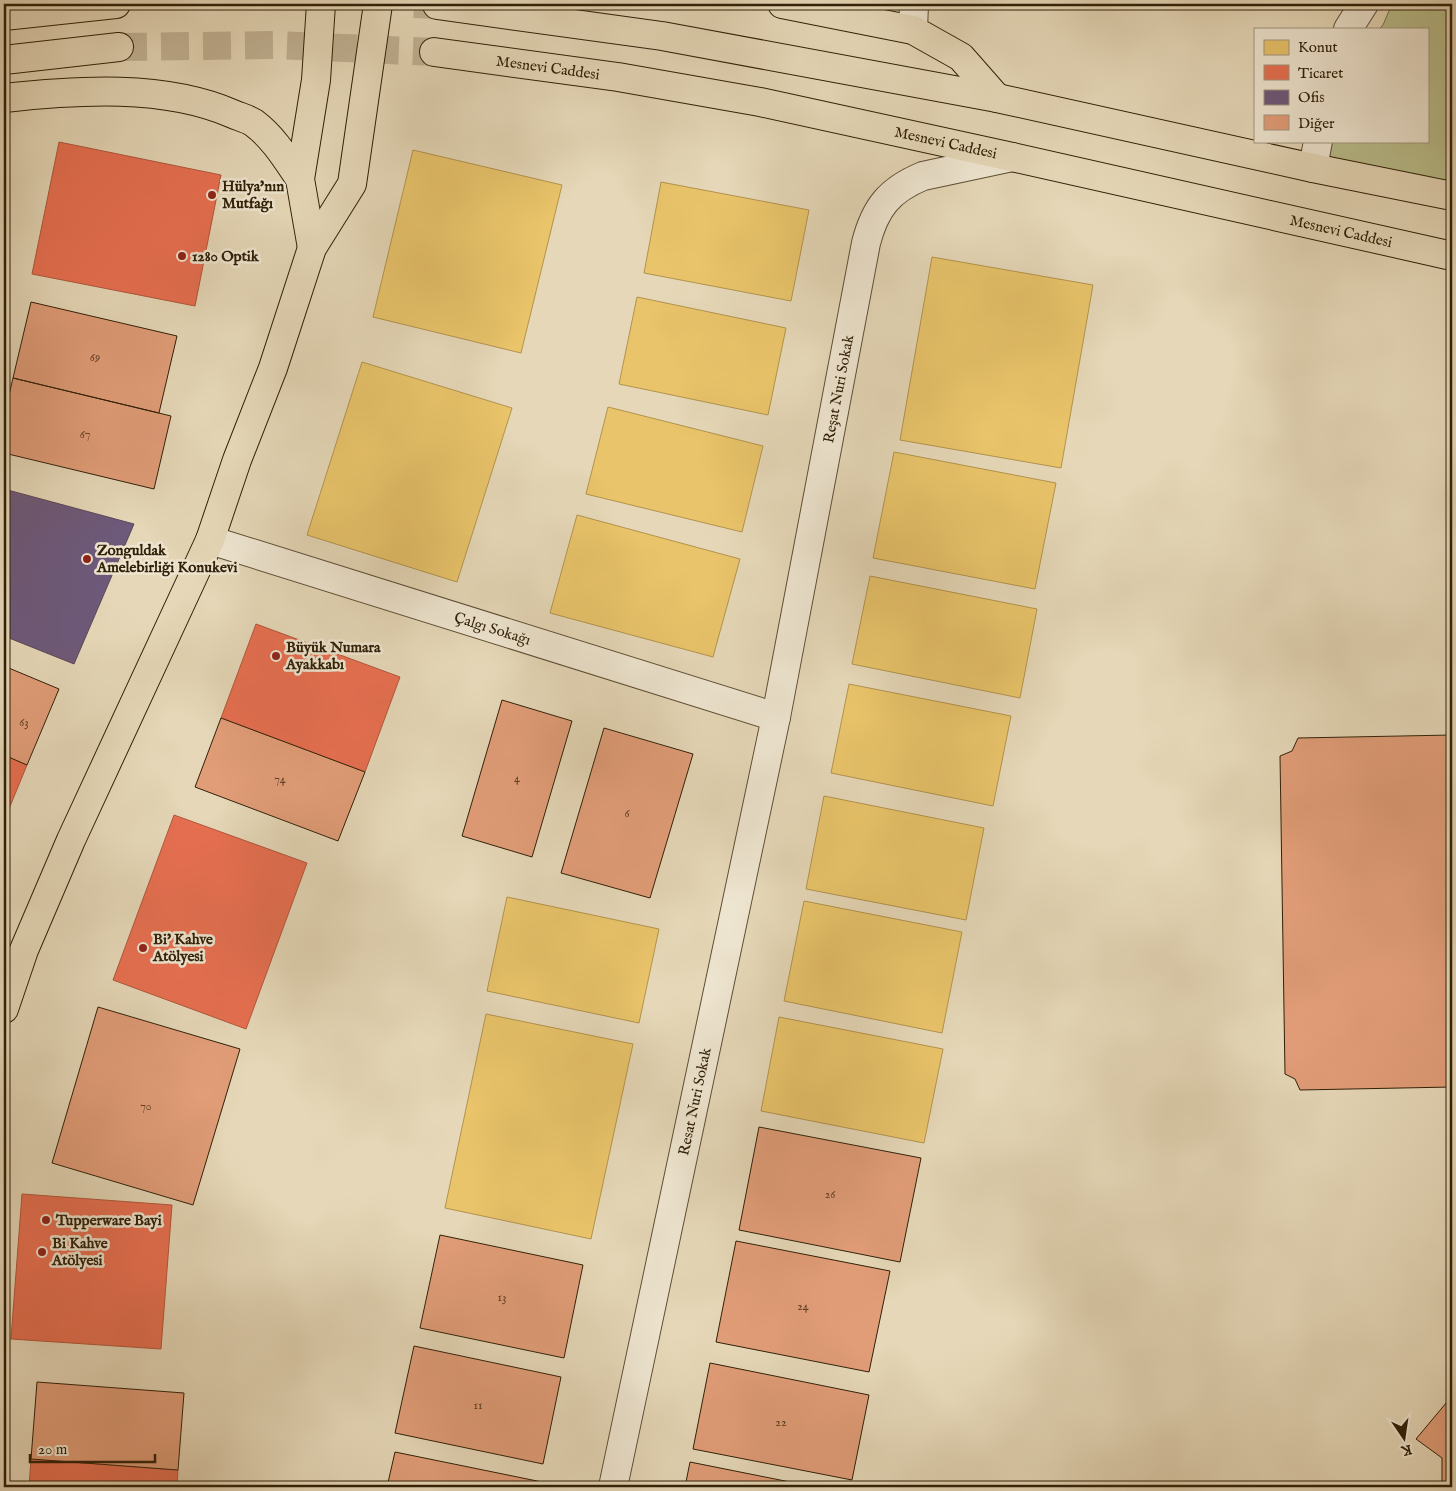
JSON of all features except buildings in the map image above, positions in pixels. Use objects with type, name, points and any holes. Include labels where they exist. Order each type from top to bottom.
[{"type":"main road","points":[[4,16],[116,4]]},
{"type":"main road","points":[[312,248],[300,179],[316,80],[320,4]]},
{"type":"main road","points":[[4,1009],[24,950],[71,840],[210,540],[237,460],[274,368],[312,248],[352,184],[378,4]]},
{"type":"main road","points":[[782,4],[913,17],[961,57],[997,98]]},
{"type":"main road","points":[[436,5],[662,36],[1315,154],[1452,196]]},
{"type":"main road","points":[[4,60],[119,47]]},
{"type":"main road","name":"Mesnevi Caddesi","points":[[434,52],[618,77],[760,102],[1012,156],[1452,256]]},
{"type":"main road","points":[[4,98],[106,92],[169,95],[215,106],[254,123],[278,146],[300,179]]},
{"type":"street","points":[[1349,28],[1364,4]]},
{"type":"street","name":"Reşat Nuri Sokak","points":[[776,717],[871,223],[886,200],[911,181],[923,176],[1012,156]]},
{"type":"street","name":"Çalgı Sokağı","points":[[210,540],[776,717]]},
{"type":"street","name":"Resat Nuri Sokak","points":[[613,1487],[776,717]]},
{"type":"green space","points":[[1392,4],[1452,4],[1452,196],[1313,168],[1318,142],[1428,142],[1428,28],[1380,28]]},
{"type":"tunnel","points":[[414,4],[437,5]]},
{"type":"tunnel","points":[[119,47],[275,45],[434,52]]},
{"type":"place","name":"Hülya'nın Mutfağı","points":[[212,195]]},
{"type":"place","name":"1280 Optik","points":[[182,256]]},
{"type":"place","name":"Zonguldak Amelebirliği Konukevi","points":[[87,559]]},
{"type":"place","name":"Büyük Numara Ayakkabı","points":[[276,656]]},
{"type":"place","name":"Bi' Kahve Atölyesi","points":[[143,948]]},
{"type":"place","name":"Tupperware Bayi","points":[[46,1220]]},
{"type":"place","name":"Bi Kahve Atölyesi","points":[[42,1252]]}]
